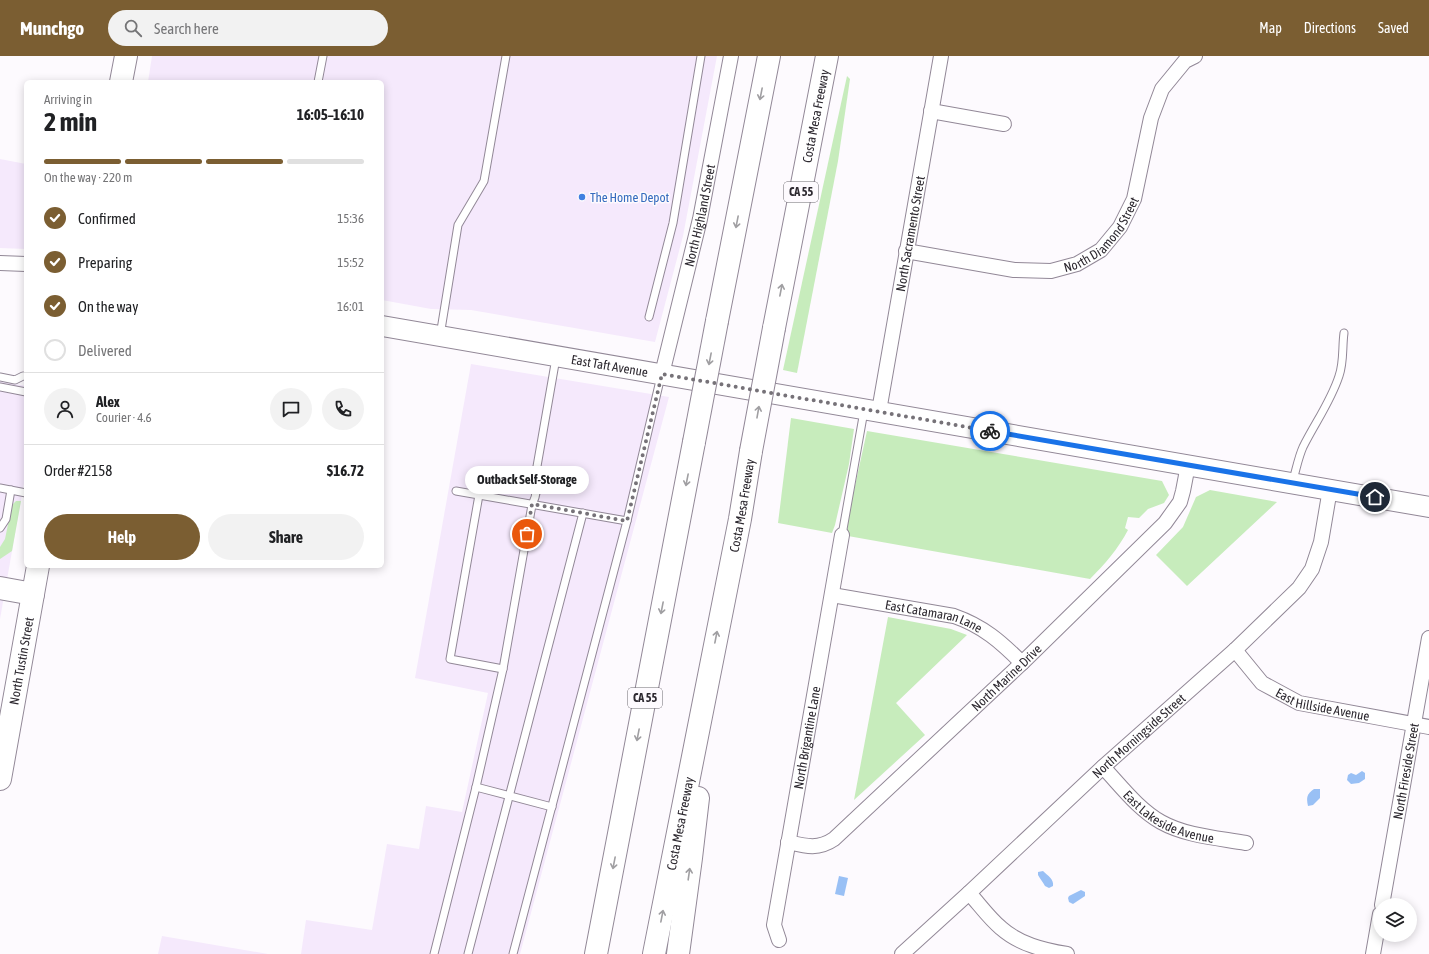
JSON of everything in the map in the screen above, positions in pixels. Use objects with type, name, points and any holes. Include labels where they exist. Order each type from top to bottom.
[{"type":"main road","points":[[121,80],[126,56]]},
{"type":"main road","name":"CA 55","points":[[596,954],[769,56]]},
{"type":"main road","name":"Costa Mesa Freeway","points":[[654,954],[740,519],[774,328],[828,56]]},
{"type":"main road","name":"East Taft Avenue","points":[[384,326],[1429,507]]},
{"type":"main road","name":"North Tustin Street","points":[[0,779],[38,568]]},
{"type":"main road","points":[[0,588],[33,594]]},
{"type":"main road","points":[[678,954],[692,858],[711,665]]},
{"type":"street","name":"North Highland Street","points":[[662,374],[700,219],[731,56]]},
{"type":"street","name":"North Sacramento Street","points":[[872,410],[906,251],[941,56]]},
{"type":"street","name":"North Diamond Street","points":[[906,251],[1014,270],[1051,271],[1077,264],[1101,250],[1120,227],[1134,199],[1151,118],[1162,89],[1185,61],[1195,56]]},
{"type":"street","points":[[931,111],[1004,124]]},
{"type":"street","points":[[0,264],[24,264]]},
{"type":"street","name":"North Marine Drive","points":[[788,842],[817,847],[827,844],[834,839],[1022,663],[1116,572],[1171,516],[1180,502],[1188,465]]},
{"type":"street","name":"North Morningside Street","points":[[902,954],[1103,767],[1235,650],[1299,588],[1312,569],[1321,542],[1330,490]]},
{"type":"street","name":"North Brigantine Lane","points":[[778,940],[774,925],[842,534]]},
{"type":"street","name":"East Catamaran Lane","points":[[832,595],[954,616],[970,622],[988,632],[1022,663]]},
{"type":"street","name":"North Fireside Street","points":[[1383,898],[1429,638]]},
{"type":"street","name":"East Hillside Avenue","points":[[1235,650],[1262,683],[1299,704],[1429,727]]},
{"type":"street","name":"East Lakeside Avenue","points":[[1103,767],[1144,810],[1161,822],[1181,831],[1246,844]]},
{"type":"street","points":[[969,893],[1001,928],[1017,939],[1033,946],[1067,954]]},
{"type":"street","points":[[1373,954],[1375,942]]},
{"type":"lane","points":[[318,80],[323,56]]},
{"type":"lane","points":[[440,336],[458,225],[484,181],[506,56]]},
{"type":"lane","points":[[650,318],[673,223],[700,56]]},
{"type":"lane","points":[[1292,483],[1303,448],[1340,375],[1343,359],[1342,344],[1344,333]]},
{"type":"lane","points":[[434,954],[476,787],[503,669],[532,504],[536,498],[538,489],[536,472],[556,356]]},
{"type":"lane","points":[[513,954],[627,521],[662,374]]},
{"type":"lane","points":[[0,377],[15,380],[23,376]]},
{"type":"lane","points":[[0,387],[24,392]]},
{"type":"lane","points":[[842,534],[872,410]]},
{"type":"lane","points":[[0,488],[24,493]]},
{"type":"lane","points":[[0,528],[6,519],[11,490]]},
{"type":"lane","points":[[456,491],[627,521]]},
{"type":"lane","points":[[479,495],[450,660],[503,669]]},
{"type":"lane","points":[[468,954],[582,514]]},
{"type":"lane","points":[[476,787],[552,807]]},
{"type":"shaded area","points":[[152,56],[717,56],[683,236],[655,342],[471,310],[431,309],[384,300],[384,80],[148,80]]},
{"type":"shaded area","points":[[0,159],[24,164],[24,249],[0,248]]},
{"type":"shaded area","points":[[471,364],[669,397],[520,954],[301,954],[306,920],[372,930],[387,844],[419,849],[426,806],[462,812],[488,693],[415,678]]},
{"type":"shaded area","points":[[0,381],[24,386],[24,483],[0,619]]},
{"type":"shaded area","points":[[162,936],[268,954],[158,954]]},
{"type":"green space","points":[[847,76],[850,79],[838,161],[797,373],[783,370]]},
{"type":"green space","points":[[791,418],[854,429],[849,464],[832,533],[778,523]]},
{"type":"green space","points":[[867,431],[1162,481],[1169,495],[1164,503],[1148,509],[1139,518],[1128,517],[1125,528],[1128,530],[1120,544],[1090,579],[848,536],[847,531],[849,513]]},
{"type":"green space","points":[[1210,490],[1277,502],[1187,586],[1156,555],[1183,527],[1196,497]]},
{"type":"green space","points":[[16,501],[21,501],[12,551],[0,559],[0,547],[5,539],[12,505]]},
{"type":"green space","points":[[888,617],[951,629],[967,635],[896,703],[925,735],[854,800]]},
{"type":"water","points":[[1362,771],[1365,773],[1365,779],[1359,783],[1351,784],[1347,780],[1348,775],[1351,773],[1356,775]]},
{"type":"water","points":[[1314,789],[1320,789],[1320,798],[1313,805],[1308,806],[1308,796]]},
{"type":"water","points":[[1043,871],[1053,881],[1053,886],[1049,888],[1045,886],[1038,875],[1038,872]]},
{"type":"water","points":[[839,876],[848,878],[844,896],[835,894]]},
{"type":"water","points":[[1081,890],[1085,892],[1085,896],[1073,904],[1069,902],[1069,896]]},
{"type":"way so far","points":[[527,534],[532,504],[627,521],[662,374],[990,431]]},
{"type":"place","name":"The Home Depot","points":[[582,197]]},
{"type":"place","name":"Outback Self-Storage","points":[[527,534]]},
{"type":"route","points":[[990,431],[1375,497]]}]
